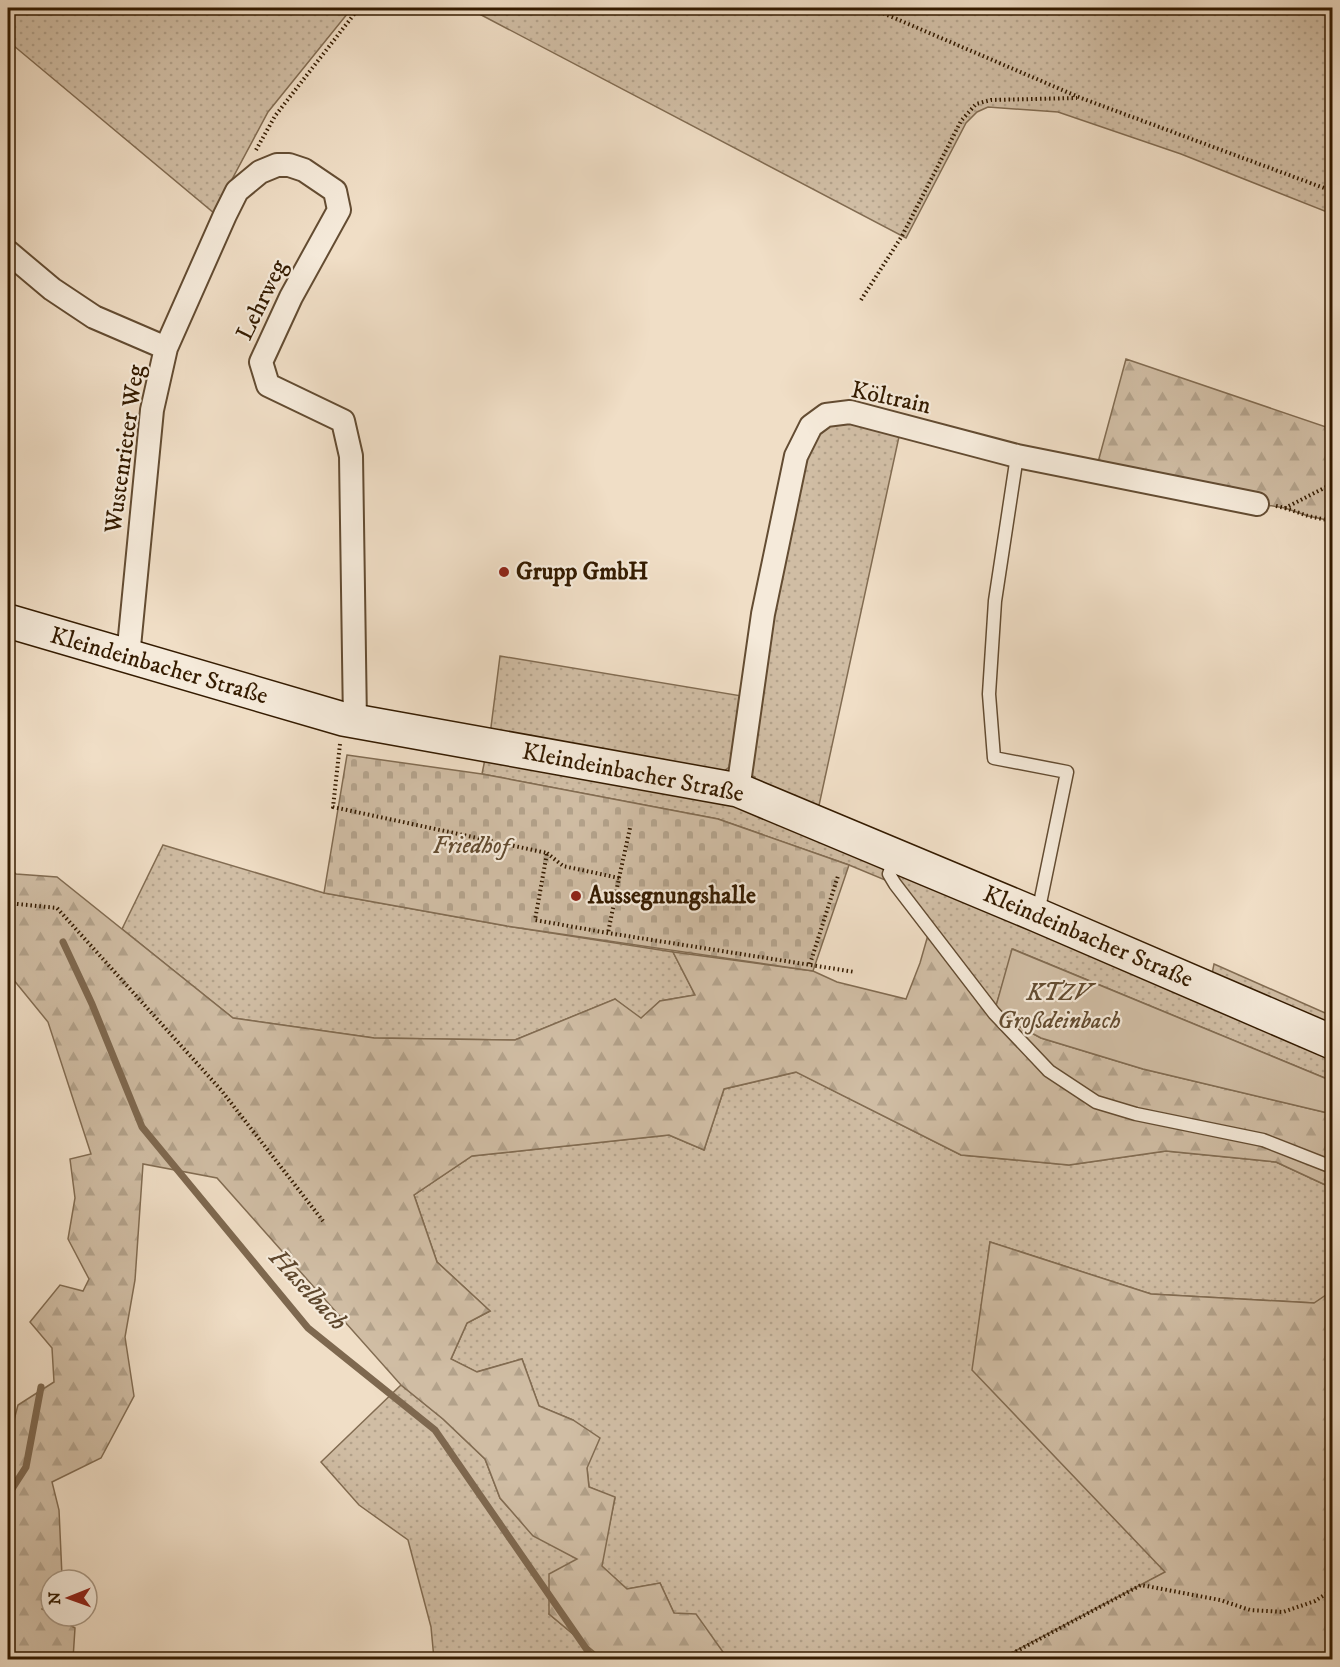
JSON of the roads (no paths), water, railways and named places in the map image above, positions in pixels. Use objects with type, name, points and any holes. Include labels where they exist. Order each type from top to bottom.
[{"type":"street","name":"Lehrweg","points":[[237,191],[260,172],[277,165],[289,165],[304,170],[335,191],[339,210],[291,297],[261,362],[268,385],[343,421],[351,456],[349,721]]},
{"type":"street","name":"Wustenrieter Weg","points":[[128,657],[152,410],[166,348],[237,191]]},
{"type":"street","points":[[8,252],[52,289],[94,317],[166,348]]},
{"type":"street","name":"Költrain","points":[[738,790],[765,603],[796,456],[811,426],[826,415],[850,412],[1017,456],[1257,504]]},
{"type":"street","name":"Kleindeinbacher Straße","points":[[8,621],[349,721],[738,790],[1332,1042]]},
{"type":"lane","points":[[1017,456],[995,601],[989,694],[994,758],[1066,772],[1037,915]]},
{"type":"lane","points":[[895,856],[889,874],[895,884],[994,1013],[1049,1071],[1096,1102],[1136,1114],[1263,1140],[1332,1167]]},
{"type":"waterway","name":"Haselbach","points":[[63,942],[92,1004],[142,1127],[308,1328],[435,1430],[594,1660]]},
{"type":"waterway","points":[[8,1495],[26,1467],[41,1387]]},
{"type":"place","name":"Grupp GmbH","points":[[504,572]]},
{"type":"place","name":"Aussegnungshalle","points":[[576,896]]},
{"type":"park label","name":"Friedhof","points":[[471,846]]},
{"type":"park label","name":"KTZV Großdeinbach","points":[[1059,1007]]}]
